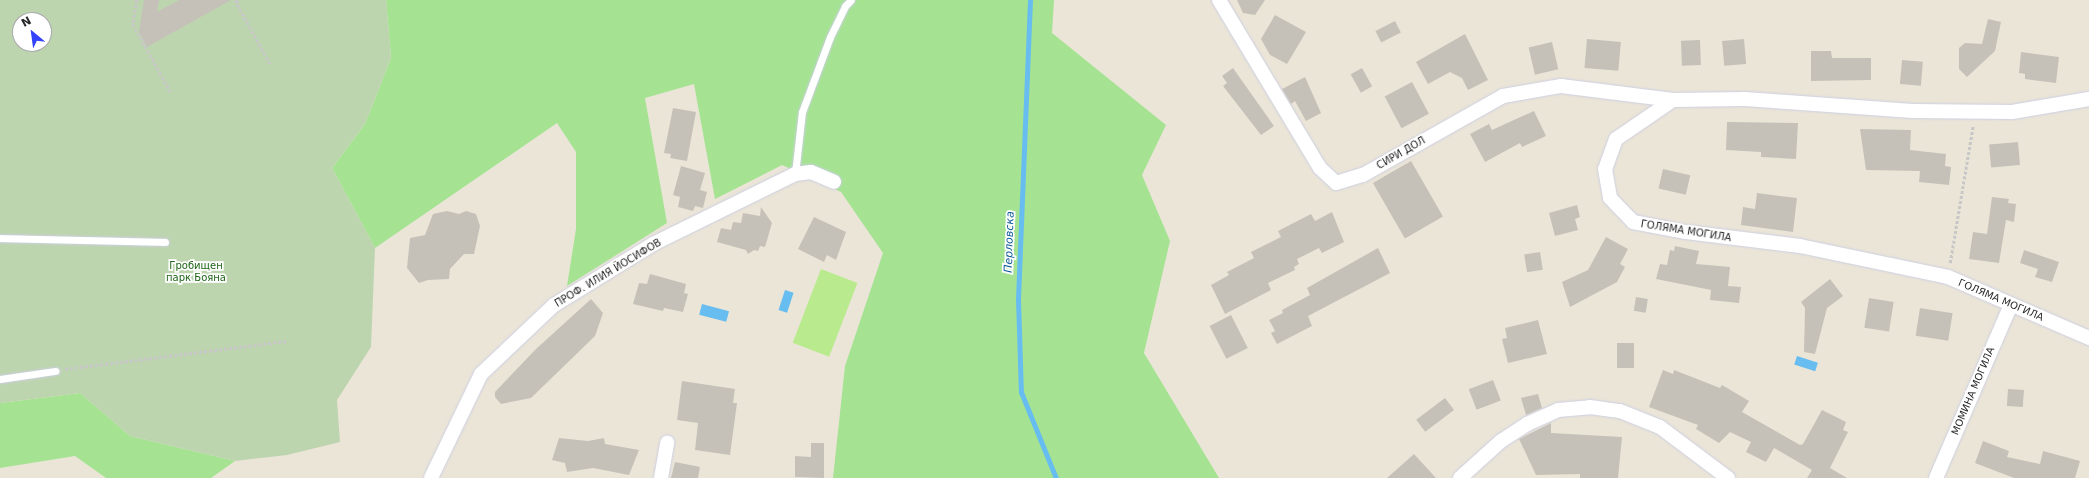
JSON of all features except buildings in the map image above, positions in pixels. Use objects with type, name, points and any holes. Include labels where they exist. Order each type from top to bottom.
[{"type":"street","name":"СИРИ ДОЛ","points":[[1219,0],[1320,168],[1336,183],[1363,175],[1503,96],[1561,86],[1673,100]]},
{"type":"street","points":[[1673,100],[1745,99],[1913,111],[1975,113],[2012,112],[2089,99]]},
{"type":"street","name":"ГОЛЯМА МОГИЛА","points":[[1673,100],[1616,139],[1605,169],[1610,198],[1633,222],[1686,232],[1800,246],[1948,278],[2089,338]]},
{"type":"street","name":"ПРОФ. ИЛИЯ ЙОСИФОВ","points":[[431,478],[481,374],[554,305],[653,244],[795,174],[811,172],[834,182]]},
{"type":"street","name":"МОМИНА МОГИЛА","points":[[1936,478],[2011,305]]},
{"type":"street","points":[[1460,478],[1501,441],[1527,424],[1558,410],[1590,407],[1620,411],[1660,427],[1728,478]]},
{"type":"street","points":[[661,478],[667,443]]},
{"type":"lane","points":[[795,174],[802,112],[830,36],[845,6],[851,0]]},
{"type":"lane","points":[[0,238],[165,242]]},
{"type":"lane","points":[[0,379],[55,370]]},
{"type":"path","points":[[137,0],[134,24],[170,91]]},
{"type":"path","points":[[240,0],[235,1],[270,64]]},
{"type":"path","points":[[1948,278],[1975,113]]},
{"type":"path","points":[[55,370],[288,341]]},
{"type":"green space","name":"Гробищен парк Бояна","points":[[0,0],[386,0],[391,58],[365,124],[332,168],[375,248],[371,347],[337,400],[340,442],[287,455],[235,461],[130,436],[80,393],[0,403]]},
{"type":"green space","points":[[386,0],[1054,0],[1052,33],[1166,125],[1142,175],[1170,241],[1144,353],[1219,478],[833,478],[845,366],[883,253],[841,192],[782,165],[715,199],[694,84],[645,98],[667,223],[567,286],[576,229],[576,152],[557,123],[375,248],[332,168],[365,124],[391,58]]},
{"type":"green space","points":[[821,269],[857,283],[829,357],[793,343]]},
{"type":"green space","points":[[80,393],[130,436],[235,461],[211,478],[106,478],[75,456],[0,468],[0,403]]},
{"type":"water","points":[[785,290],[794,293],[787,313],[779,310]]},
{"type":"water","points":[[702,304],[729,311],[726,322],[699,315]]},
{"type":"water","points":[[1797,356],[1818,363],[1815,371],[1794,365]]},
{"type":"waterway","name":"Перловска","points":[[1030,0],[1018,299],[1021,392],[1056,478]]}]
